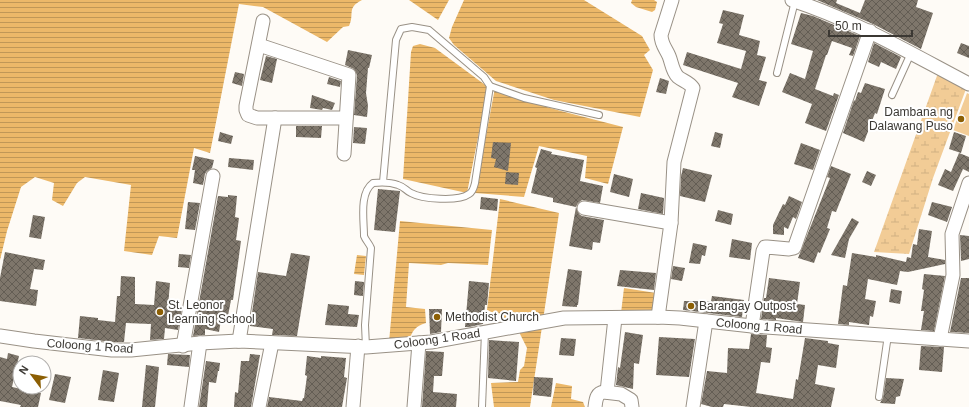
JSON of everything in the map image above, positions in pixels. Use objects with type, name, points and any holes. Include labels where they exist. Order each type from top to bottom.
[{"type":"street","points":[[658,317],[671,223],[674,162],[693,88],[690,84],[678,77],[674,72],[670,58],[661,40],[661,35],[672,0]]},
{"type":"street","points":[[794,1],[833,14],[870,31],[969,84]]},
{"type":"street","points":[[263,21],[246,110],[248,115],[252,117],[275,118],[346,118]]},
{"type":"street","points":[[752,326],[763,251],[767,247],[789,249],[794,248],[795,246],[870,31]]},
{"type":"street","points":[[258,45],[349,74],[344,154]]},
{"type":"street","points":[[239,342],[275,118]]},
{"type":"street","points":[[183,346],[213,176]]},
{"type":"street","points":[[940,339],[953,275],[952,234],[963,223],[969,183]]},
{"type":"street","points":[[584,208],[671,223]]},
{"type":"street","name":"Coloong 1 Road","points":[[0,336],[112,350],[183,346],[200,343],[239,342],[362,346],[419,343],[564,318],[658,317],[752,326],[969,341]]},
{"type":"street","points":[[607,392],[615,318]]},
{"type":"street","points":[[693,407],[706,321]]},
{"type":"street","points":[[191,407],[200,343]]},
{"type":"street","points":[[259,407],[272,343]]},
{"type":"street","points":[[414,407],[419,343]]},
{"type":"street","points":[[353,407],[362,346]]},
{"type":"street","points":[[594,407],[598,394],[601,392],[621,394],[631,400],[632,407]]},
{"type":"lane","points":[[776,73],[794,1]]},
{"type":"lane","points":[[383,182],[396,40],[401,29],[412,27],[429,30],[484,77],[490,86],[524,98],[599,115]]},
{"type":"lane","points":[[892,95],[911,53]]},
{"type":"lane","points":[[362,346],[371,248],[364,236],[365,193],[373,183],[383,182],[397,184],[404,187],[410,193],[438,200],[448,200],[468,195],[472,191],[475,183],[490,86]]},
{"type":"lane","points":[[482,407],[485,332]]},
{"type":"lane","points":[[879,398],[888,335]]},
{"type":"green space","points":[[938,73],[966,89],[933,178],[909,254],[874,252]]},
{"type":"green space","points":[[967,93],[969,94],[969,136],[953,130]]},
{"type":"shaded area","points":[[0,0],[362,0],[352,9],[351,22],[349,26],[343,27],[327,42],[263,7],[239,4],[210,153],[194,148],[177,238],[159,236],[152,255],[124,251],[131,185],[85,177],[77,183],[63,206],[52,200],[54,183],[35,177],[21,187],[7,231],[0,260]]},
{"type":"shaded area","points":[[409,0],[449,0],[438,20]]},
{"type":"shaded area","points":[[464,0],[584,0],[642,36],[650,50],[644,55],[653,70],[640,117],[554,100],[496,81],[454,45],[449,38],[452,27]]},
{"type":"shaded area","points":[[632,0],[654,0],[657,2],[655,10],[652,12],[636,7],[631,3]]},
{"type":"shaded area","points":[[420,44],[435,48],[488,87],[467,193],[403,179],[411,52],[413,46]]},
{"type":"shaded area","points":[[495,88],[522,100],[623,127],[608,184],[585,178],[587,156],[539,146],[524,197],[475,193]]},
{"type":"shaded area","points":[[500,199],[559,213],[530,407],[494,407],[491,383],[518,382],[520,370],[524,366],[527,348],[514,322],[487,310]]},
{"type":"shaded area","points":[[400,221],[492,230],[488,265],[409,263],[406,307],[425,309],[426,323],[414,329],[409,341],[389,342]]},
{"type":"shaded area","points":[[357,255],[366,256],[364,275],[354,274]]},
{"type":"shaded area","points":[[624,288],[656,293],[657,314],[621,313]]},
{"type":"shaded area","points":[[556,383],[572,386],[571,399],[583,402],[585,407],[551,407]]},
{"type":"building","points":[[817,0],[837,0],[836,3],[860,13],[865,0],[918,0],[916,7],[933,13],[921,49],[873,24]]},
{"type":"building","points":[[723,10],[744,15],[739,35],[760,41],[757,55],[766,57],[759,80],[767,82],[759,106],[732,97],[738,83],[683,65],[687,52],[741,69],[746,51],[717,43],[723,24],[719,23]]},
{"type":"building","points":[[801,13],[813,16],[860,36],[853,56],[849,55],[852,48],[832,41],[826,55],[815,89],[833,96],[834,93],[839,95],[826,131],[805,123],[812,104],[782,92],[790,73],[805,79],[813,51],[791,44]]},
{"type":"building","points":[[874,43],[901,57],[896,69],[881,62],[879,67],[868,62]]},
{"type":"building","points":[[961,43],[969,46],[969,58],[957,53]]},
{"type":"building","points":[[348,50],[372,55],[368,68],[366,93],[368,106],[367,117],[354,115],[357,75],[354,69],[345,65]]},
{"type":"building","points":[[266,56],[277,59],[272,83],[260,80]]},
{"type":"building","points":[[235,72],[244,74],[242,86],[232,83]]},
{"type":"building","points":[[329,77],[341,81],[340,87],[327,84]]},
{"type":"building","points":[[660,78],[669,81],[666,94],[656,92]]},
{"type":"building","points":[[865,83],[885,89],[877,114],[875,113],[864,142],[843,133],[854,100],[855,101],[858,92],[861,93]]},
{"type":"building","points":[[312,95],[335,103],[332,110],[310,108]]},
{"type":"building","points":[[296,126],[322,126],[321,138],[296,137]]},
{"type":"building","points":[[354,127],[367,128],[365,144],[353,143]]},
{"type":"building","points":[[220,132],[233,136],[231,144],[218,141]]},
{"type":"building","points":[[715,132],[723,134],[720,148],[711,146]]},
{"type":"building","points":[[954,132],[966,136],[961,153],[949,149]]},
{"type":"building","points":[[493,142],[511,143],[508,171],[494,167],[496,159],[491,158]]},
{"type":"building","points":[[801,143],[820,150],[813,170],[794,164]]},
{"type":"building","points":[[541,149],[552,152],[551,154],[584,160],[580,181],[603,186],[600,203],[582,200],[576,207],[553,202],[553,198],[531,193],[537,168],[535,167]]},
{"type":"building","points":[[959,153],[969,157],[969,172],[963,169],[953,191],[938,185],[945,169],[951,172]]},
{"type":"building","points":[[195,156],[214,160],[212,168],[205,174],[203,185],[193,183],[195,170],[192,170]]},
{"type":"building","points":[[229,158],[254,160],[253,170],[228,167]]},
{"type":"building","points":[[831,166],[851,174],[836,212],[832,211],[827,228],[830,229],[814,263],[798,258],[830,178],[827,177]]},
{"type":"building","points":[[683,168],[712,175],[705,202],[680,196]]},
{"type":"building","points":[[867,171],[876,175],[871,186],[862,182]]},
{"type":"building","points":[[506,172],[519,173],[518,185],[505,184]]},
{"type":"building","points":[[614,174],[633,179],[629,197],[610,192]]},
{"type":"building","points":[[378,189],[400,191],[395,232],[374,230]]},
{"type":"building","points":[[641,193],[664,198],[663,214],[638,209]]},
{"type":"building","points":[[228,195],[237,196],[235,217],[239,218],[236,240],[241,241],[233,300],[231,300],[227,321],[221,320],[219,332],[205,329],[205,335],[193,336],[218,196],[228,197]]},
{"type":"building","points":[[789,196],[802,202],[796,219],[793,217],[788,229],[784,227],[784,235],[773,234],[773,225],[783,204],[785,205]]},
{"type":"building","points":[[481,197],[498,199],[497,211],[480,209]]},
{"type":"building","points":[[188,202],[200,203],[195,230],[185,229]]},
{"type":"building","points":[[932,202],[952,207],[947,222],[928,215]]},
{"type":"building","points":[[576,207],[579,214],[582,216],[604,220],[600,243],[593,242],[592,250],[569,246]]},
{"type":"building","points":[[718,210],[733,214],[731,225],[715,221]]},
{"type":"building","points":[[33,215],[45,217],[41,239],[29,237]]},
{"type":"building","points":[[852,218],[859,222],[849,239],[845,258],[831,255]]},
{"type":"building","points":[[919,229],[932,231],[928,257],[945,260],[945,264],[908,272],[900,271],[897,285],[868,279],[865,299],[876,301],[873,317],[870,316],[869,325],[849,322],[849,325],[838,324],[843,285],[847,286],[852,253],[876,257],[876,255],[906,262],[907,257],[911,258],[913,244],[917,245]]},
{"type":"building","points":[[960,235],[969,236],[969,259],[961,261]]},
{"type":"building","points":[[732,239],[752,243],[750,260],[729,257]]},
{"type":"building","points":[[693,243],[707,246],[705,256],[702,255],[700,264],[689,263]]},
{"type":"building","points":[[5,252],[45,260],[43,270],[34,269],[30,289],[38,290],[36,306],[0,301],[0,278]]},
{"type":"building","points":[[291,253],[310,256],[297,336],[272,335],[273,329],[250,326],[258,272],[286,276]]},
{"type":"building","points":[[179,254],[191,255],[189,268],[178,267]]},
{"type":"building","points":[[673,266],[685,268],[682,281],[671,279]]},
{"type":"building","points":[[568,269],[582,271],[577,307],[562,306]]},
{"type":"building","points":[[620,270],[656,273],[654,290],[617,286]]},
{"type":"building","points":[[924,274],[945,276],[934,331],[921,330],[924,311],[921,311],[924,290],[922,289]]},
{"type":"building","points":[[121,276],[135,277],[135,304],[154,305],[156,281],[170,283],[168,306],[182,308],[178,330],[165,328],[164,339],[150,340],[151,324],[126,323],[124,342],[78,338],[80,316],[115,322],[117,296],[120,296]]},
{"type":"building","points":[[769,278],[800,282],[797,304],[805,305],[803,322],[776,318],[776,320],[761,319]]},
{"type":"building","points":[[961,278],[969,278],[969,333],[950,332]]},
{"type":"building","points":[[355,281],[364,282],[363,296],[354,295]]},
{"type":"building","points":[[469,281],[489,283],[487,305],[485,305],[483,324],[465,327]]},
{"type":"building","points":[[891,289],[902,291],[900,304],[889,302]]},
{"type":"building","points":[[712,296],[744,300],[742,317],[683,310],[684,301],[711,301]]},
{"type":"building","points":[[328,304],[349,306],[348,314],[359,315],[357,327],[325,325]]},
{"type":"building","points":[[429,309],[442,309],[441,332],[430,334]]},
{"type":"building","points":[[625,332],[643,335],[639,364],[634,363],[633,389],[616,385]]},
{"type":"building","points":[[751,334],[767,335],[766,347],[772,348],[770,363],[761,362],[756,393],[793,399],[796,379],[798,380],[805,338],[828,341],[828,343],[839,345],[836,368],[818,365],[815,384],[835,388],[831,407],[751,407],[724,404],[723,407],[712,407],[701,404],[707,371],[727,373],[728,348],[749,349]]},
{"type":"building","points":[[659,337],[695,339],[689,377],[656,375]]},
{"type":"building","points":[[561,338],[576,339],[574,356],[559,355]]},
{"type":"building","points":[[489,340],[519,342],[516,381],[488,378]]},
{"type":"building","points":[[921,346],[944,347],[942,372],[919,370]]},
{"type":"building","points":[[426,351],[444,352],[442,376],[434,376],[433,392],[457,394],[456,407],[422,407]]},
{"type":"building","points":[[8,353],[15,355],[12,355],[12,395],[41,395],[38,407],[20,407],[21,405],[0,401],[0,357],[7,359]]},
{"type":"building","points":[[168,354],[190,355],[189,367],[167,365]]},
{"type":"building","points":[[250,354],[260,355],[251,407],[234,407],[235,392],[238,393],[241,361],[249,361]]},
{"type":"building","points":[[307,356],[321,358],[321,356],[346,358],[344,377],[347,378],[342,407],[267,407],[269,397],[302,401],[304,398],[307,376],[305,375]]},
{"type":"building","points":[[206,361],[220,363],[219,371],[216,383],[209,382],[207,407],[199,407]]},
{"type":"building","points":[[146,365],[159,367],[155,407],[142,407]]},
{"type":"building","points":[[103,370],[119,373],[114,402],[98,400]]},
{"type":"building","points":[[55,374],[71,377],[65,403],[49,400],[50,395],[52,395]]},
{"type":"building","points":[[534,377],[553,378],[551,397],[533,395]]},
{"type":"building","points":[[886,378],[904,379],[900,396],[896,397],[895,404],[880,403],[883,398]]},
{"type":"place","name":"Dambana ng Dalawang Puso","points":[[961,119]]},
{"type":"place","name":"Barangay Outpost","points":[[691,306]]},
{"type":"place","name":"St. Leonor Learning School","points":[[160,312]]},
{"type":"place","name":"Methodist Church","points":[[437,317]]}]
